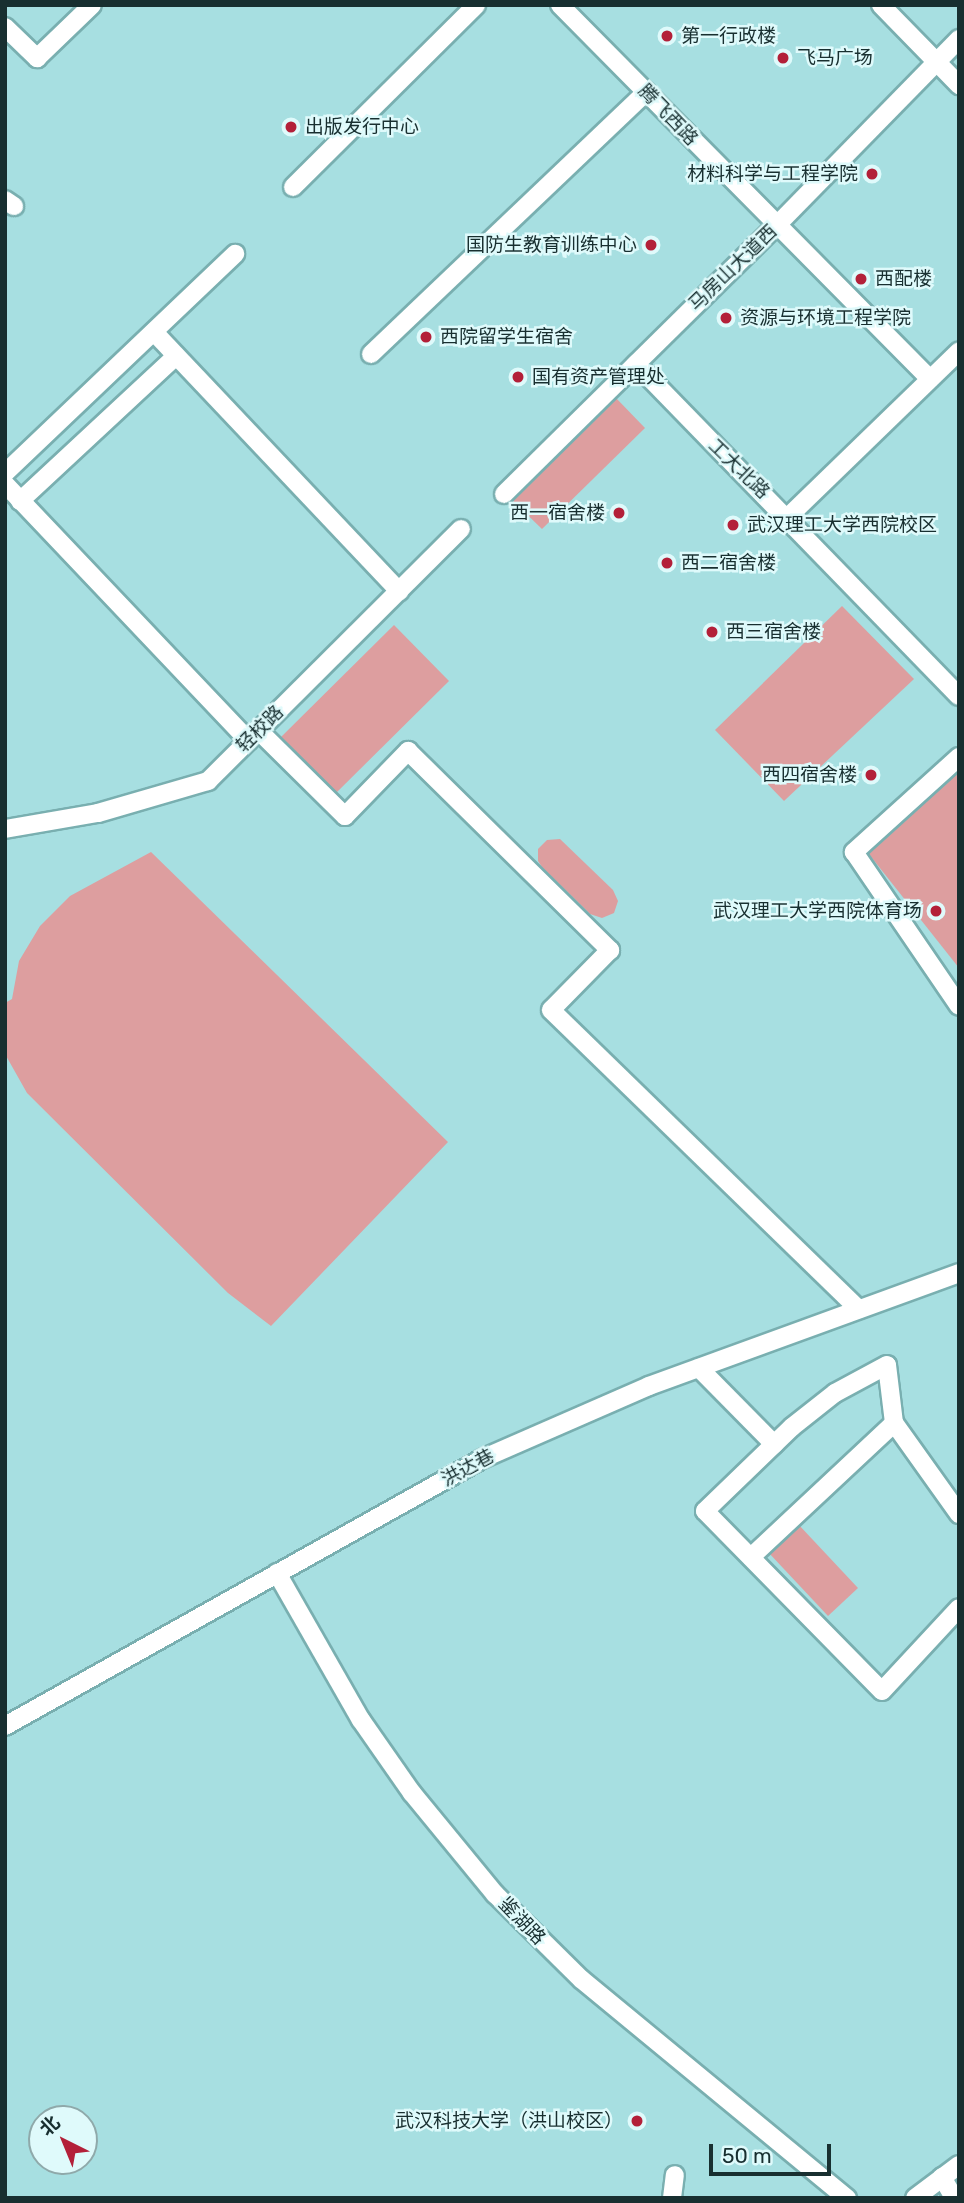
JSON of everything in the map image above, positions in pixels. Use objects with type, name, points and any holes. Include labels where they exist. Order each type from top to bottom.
[{"type":"street","points":[[5,27],[37,58],[92,5]]},
{"type":"street","points":[[293,187],[477,5]]},
{"type":"street","name":"腾飞西路","points":[[560,5],[930,379]]},
{"type":"street","points":[[881,5],[959,85]]},
{"type":"street","name":"马房山大道西","points":[[504,494],[776,226],[959,39]]},
{"type":"street","points":[[371,354],[646,92]]},
{"type":"street","points":[[5,473],[235,254]]},
{"type":"street","points":[[154,331],[399,591]]},
{"type":"street","points":[[788,517],[959,351]]},
{"type":"street","points":[[20,500],[176,356]]},
{"type":"street","name":"工大北路","points":[[636,364],[788,517],[959,696]]},
{"type":"street","points":[[5,484],[254,736],[345,816],[408,751],[610,950],[551,1010],[859,1309]]},
{"type":"street","name":"轻校路","points":[[5,829],[85,816],[208,781],[461,529]]},
{"type":"street","points":[[959,757],[854,852],[959,1006]]},
{"type":"street","name":"洪达巷","points":[[5,1726],[482,1459],[649,1386],[959,1273]]},
{"type":"street","points":[[959,1514],[894,1423],[887,1365],[835,1393],[774,1444],[705,1511],[882,1691],[959,1608]]},
{"type":"street","points":[[699,1368],[774,1444]]},
{"type":"street","points":[[751,1557],[894,1423]]},
{"type":"street","name":"鉴湖路","points":[[277,1573],[361,1720],[418,1802],[495,1894],[581,1979],[847,2198]]},
{"type":"street","points":[[915,2198],[959,2165]]},
{"type":"street","points":[[672,2198],[675,2175]]},
{"type":"street","points":[[942,2177],[954,2198]]},
{"type":"shaded area","points":[[616,398],[645,428],[542,529],[511,499]]},
{"type":"shaded area","points":[[842,606],[914,679],[784,801],[715,730]]},
{"type":"shaded area","points":[[394,625],[449,681],[334,795],[279,739]]},
{"type":"shaded area","name":"武汉理工大学西院体育场","points":[[959,769],[959,968],[868,853]]},
{"type":"shaded area","points":[[560,839],[613,890],[618,901],[614,913],[602,918],[590,914],[542,867],[538,861],[538,849],[547,840]]},
{"type":"shaded area","points":[[151,852],[448,1142],[271,1326],[228,1293],[27,1093],[5,1054],[5,1003],[12,999],[19,961],[40,926],[70,896]]},
{"type":"shaded area","points":[[798,1524],[858,1588],[828,1616],[768,1552]]},
{"type":"place","name":"第一行政楼","points":[[667,36]]},
{"type":"place","name":"飞马广场","points":[[783,58]]},
{"type":"place","name":"出版发行中心","points":[[291,127]]},
{"type":"place","name":"材料科学与工程学院","points":[[872,174]]},
{"type":"place","name":"国防生教育训练中心","points":[[651,245]]},
{"type":"place","name":"西配楼","points":[[861,279]]},
{"type":"place","name":"资源与环境工程学院","points":[[726,318]]},
{"type":"place","name":"西院留学生宿舍","points":[[426,337]]},
{"type":"place","name":"国有资产管理处","points":[[518,377]]},
{"type":"place","name":"西一宿舍楼","points":[[619,513]]},
{"type":"place","name":"武汉理工大学西院校区","points":[[733,525]]},
{"type":"place","name":"西二宿舍楼","points":[[667,563]]},
{"type":"place","name":"西三宿舍楼","points":[[712,632]]},
{"type":"place","name":"西四宿舍楼","points":[[871,775]]},
{"type":"place","name":"武汉理工大学西院体育场","points":[[936,911]]},
{"type":"place","name":"武汉科技大学（洪山校区）","points":[[637,2121]]}]
